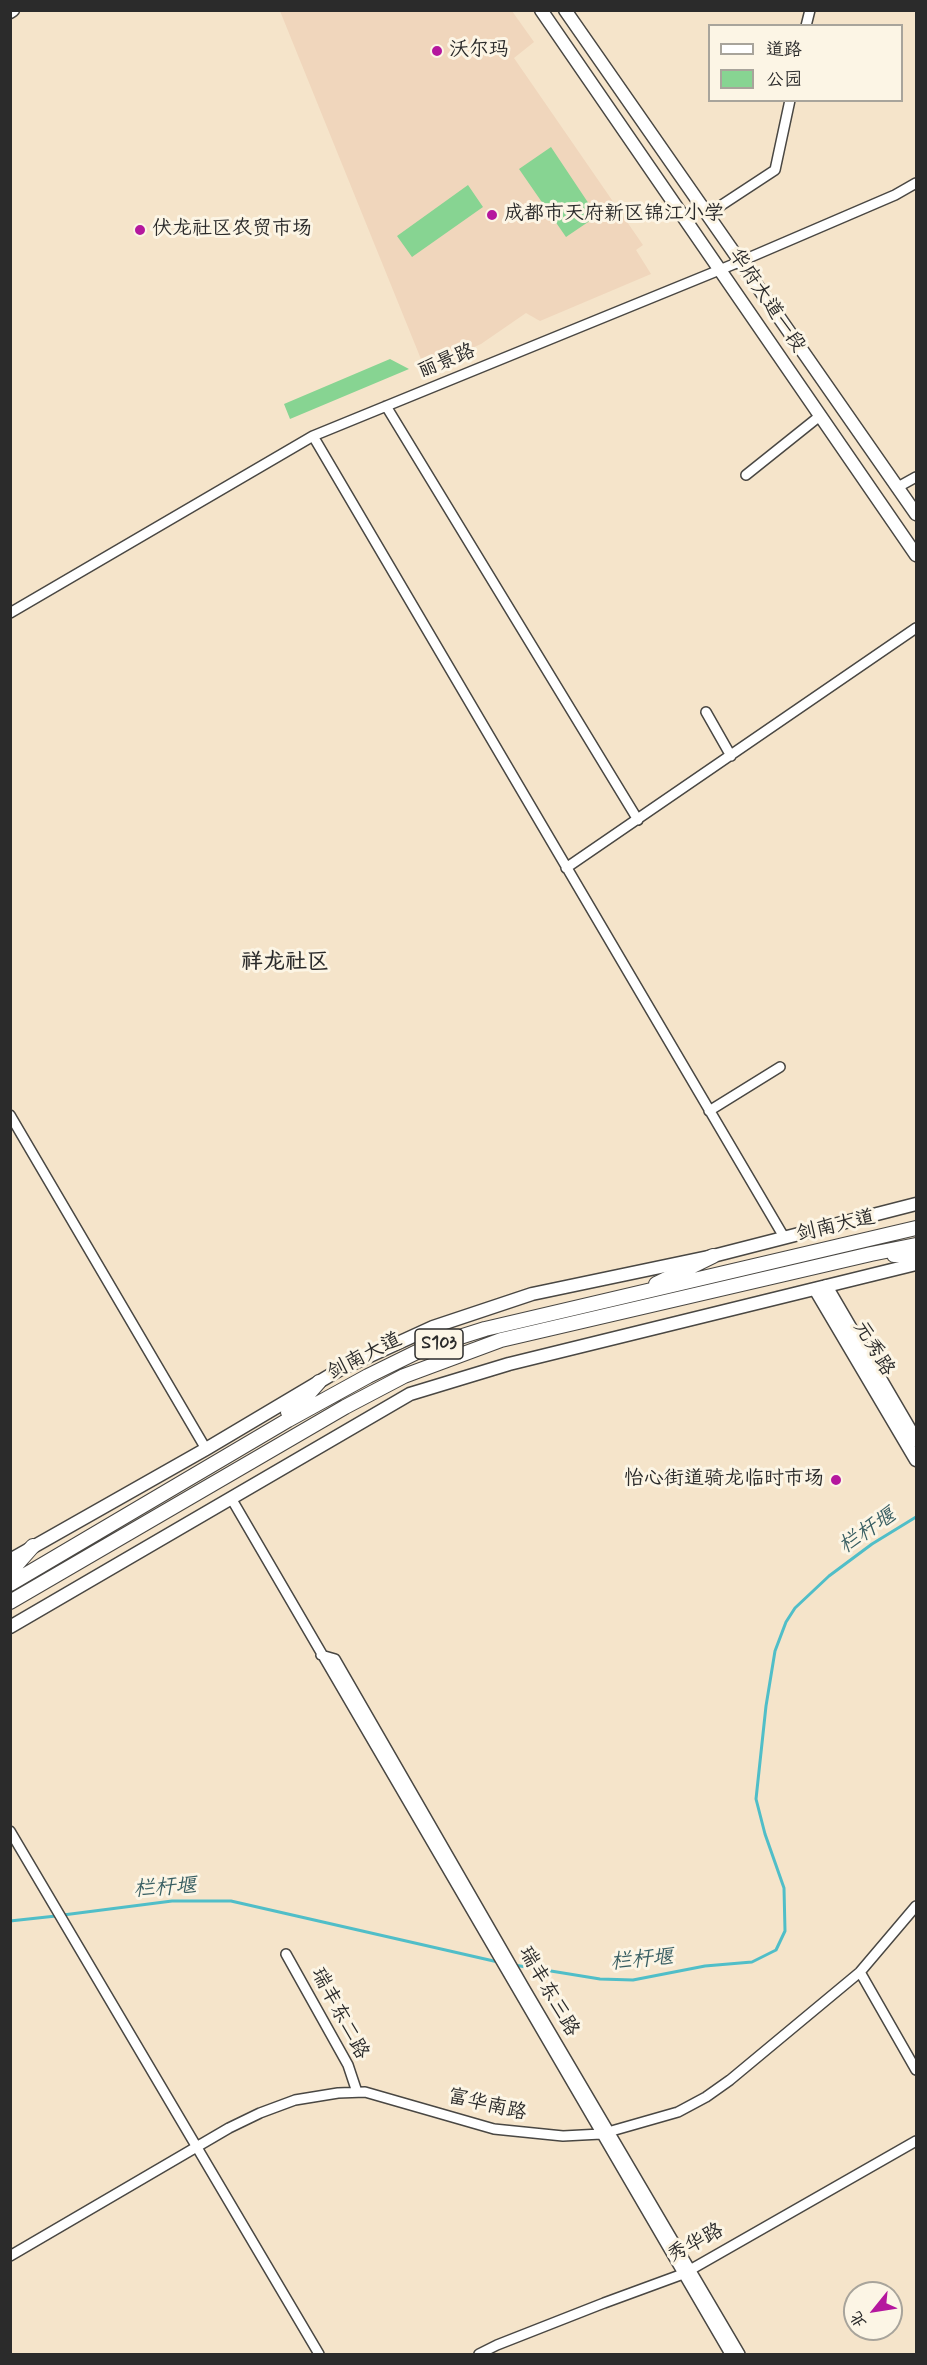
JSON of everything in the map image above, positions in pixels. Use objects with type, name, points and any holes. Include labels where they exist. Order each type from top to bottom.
[{"type":"highway","name":"剑南大道","points":[[10,1584],[368,1376],[425,1348],[485,1329],[916,1228]]},
{"type":"highway","name":"剑南大道","points":[[10,1602],[345,1407],[404,1376],[501,1340],[916,1245]]},
{"type":"highway","points":[[871,1254],[916,1256]]},
{"type":"highway","points":[[634,1295],[713,1256]]},
{"type":"highway","points":[[202,1471],[250,1435],[297,1407],[319,1382]]},
{"type":"highway","points":[[10,1572],[33,1546]]},
{"type":"main road","name":"华府大道一段","points":[[541,10],[916,555]]},
{"type":"main road","points":[[565,10],[916,514]]},
{"type":"main road","points":[[10,1560],[206,1449],[339,1370],[402,1339],[474,1311],[532,1293],[713,1256],[916,1204]]},
{"type":"main road","points":[[10,1626],[410,1394],[509,1364],[916,1264]]},
{"type":"main road","name":"元秀路","points":[[820,1288],[916,1440]]},
{"type":"main road","name":"元秀路","points":[[820,1288],[916,1460]]},
{"type":"street","points":[[708,214],[775,170],[790,102]]},
{"type":"street","name":"丽景路","points":[[10,613],[313,436],[739,262],[895,195],[916,183]]},
{"type":"street","points":[[386,406],[638,820]]},
{"type":"street","points":[[746,475],[821,416]]},
{"type":"street","points":[[313,436],[784,1237]]},
{"type":"street","points":[[898,488],[916,477]]},
{"type":"street","points":[[566,868],[916,628]]},
{"type":"street","points":[[706,712],[731,756]]},
{"type":"street","points":[[709,1111],[780,1067]]},
{"type":"street","points":[[10,1115],[206,1449]]},
{"type":"street","name":"瑞丰东三路","points":[[231,1498],[321,1655],[499,1952],[686,2272],[730,2355]]},
{"type":"street","points":[[10,1831],[319,2355]]},
{"type":"street","name":"富华南路","points":[[10,2256],[195,2147],[260,2113],[295,2100],[338,2093],[375,2094],[494,2130],[563,2136],[605,2133],[678,2112],[706,2097],[730,2080],[860,1972],[916,1906]]},
{"type":"street","name":"瑞丰东二路","points":[[286,1954],[348,2065],[357,2092]]},
{"type":"street","points":[[860,1972],[916,2070]]},
{"type":"street","name":"秀华路","points":[[479,2355],[518,2337],[686,2272],[916,2141]]},
{"type":"street","name":"瑞丰东三路","points":[[686,2272],[740,2355]]},
{"type":"shaded area","name":"成都市天府新区锦江小学","points":[[280,11],[512,11],[534,42],[514,58],[643,245],[636,250],[651,274],[540,321],[526,313],[481,344],[425,369]]},
{"type":"green space","points":[[551,147],[597,216],[566,237],[519,169]]},
{"type":"green space","points":[[468,185],[483,207],[412,257],[397,236]]},
{"type":"green space","points":[[390,359],[409,369],[290,419],[284,404]]},
{"type":"waterway","name":"栏杆堰","points":[[514,1965],[600,1979],[633,1980],[705,1966],[752,1962],[776,1950],[785,1931],[784,1888],[765,1834],[756,1799],[766,1706],[775,1651],[786,1622],[795,1608],[829,1576],[872,1544],[916,1517]]},
{"type":"waterway","name":"栏杆堰","points":[[63,1915],[172,1901],[231,1901],[498,1962]]},
{"type":"waterway","name":"栏杆堰","points":[[10,1921],[56,1916]]},
{"type":"place","name":"沃尔玛","points":[[437,51]]},
{"type":"place","name":"成都市天府新区锦江小学","points":[[492,215]]},
{"type":"place","name":"伏龙社区农贸市场","points":[[140,230]]},
{"type":"place","name":"怡心街道骑龙临时市场","points":[[836,1480]]},
{"type":"district","name":"祥龙社区","points":[[285,963]]}]
